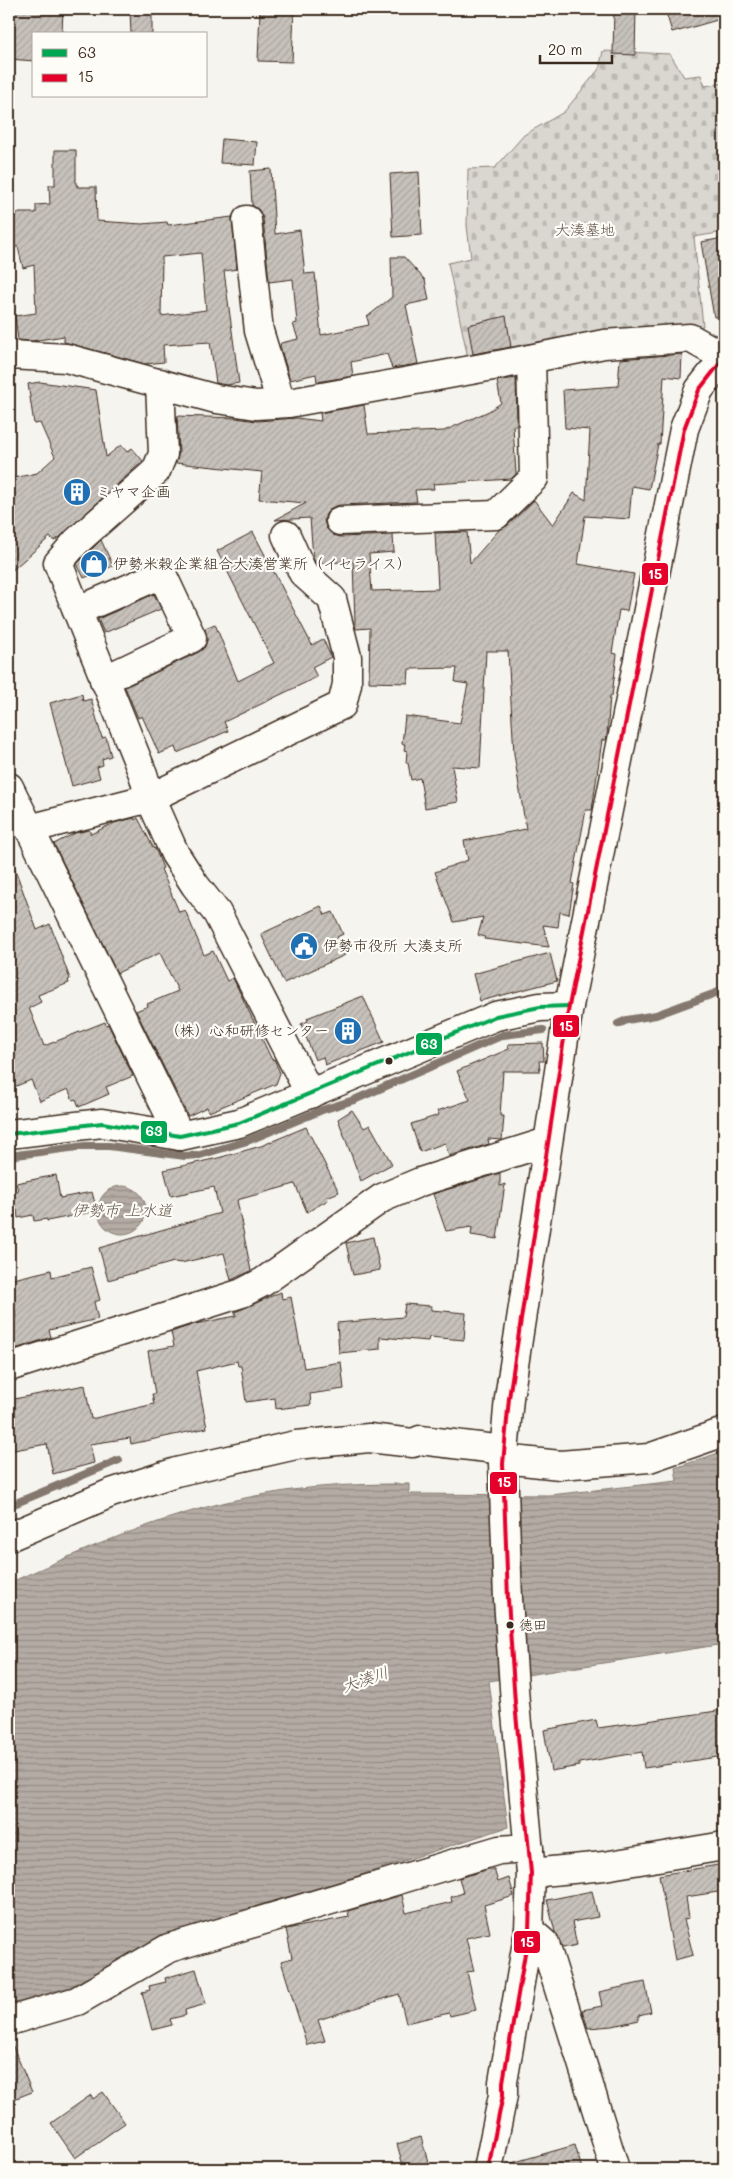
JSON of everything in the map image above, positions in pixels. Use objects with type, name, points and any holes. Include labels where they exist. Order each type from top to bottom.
[{"type":"street","points":[[247,220],[259,331],[281,403]]},
{"type":"street","points":[[9,354],[66,358],[216,399],[256,405],[281,403],[531,359],[604,344],[690,338],[724,357],[699,390],[684,429],[568,1006],[509,1398],[503,1458],[515,1703],[530,1860],[529,1930],[504,2082],[504,2095],[488,2169]]},
{"type":"street","points":[[340,521],[496,515],[534,478],[531,359]]},
{"type":"street","points":[[160,383],[162,454],[156,471],[76,542],[58,562],[143,774],[150,798],[175,854],[195,885],[217,913],[310,1094]]},
{"type":"street","points":[[29,829],[150,798],[342,705],[347,684],[347,656],[332,600],[303,573],[286,535]]},
{"type":"street","points":[[77,611],[162,574],[192,638],[104,680]]},
{"type":"street","points":[[9,787],[180,1136]]},
{"type":"street","points":[[9,1133],[102,1123],[180,1136],[238,1123],[496,1016],[540,1007],[568,1006]]},
{"type":"street","points":[[9,1367],[242,1294],[271,1277],[382,1198],[420,1182],[547,1142]]},
{"type":"street","points":[[9,1537],[111,1493],[176,1472],[296,1445],[369,1438],[413,1443],[420,1440],[503,1458],[560,1465],[649,1458],[724,1432]]},
{"type":"street","points":[[9,2021],[78,2001],[168,1948],[499,1850],[530,1860],[604,1866],[724,1846]]},
{"type":"street","points":[[529,1930],[545,1944],[615,2169]]},
{"type":"green space","name":"大湊墓地","points":[[603,51],[670,54],[684,77],[701,75],[705,86],[724,83],[724,232],[694,237],[703,326],[610,338],[469,363],[448,263],[471,258],[467,226],[468,169],[495,168],[524,135],[564,112],[599,69]]},
{"type":"water","name":"伊勢市 上水道","points":[[117,1186],[127,1186],[136,1190],[142,1196],[145,1201],[145,1219],[136,1230],[127,1234],[117,1234],[108,1230],[102,1224],[98,1215],[98,1205],[102,1196],[108,1190]]},
{"type":"water","name":"大湊川","points":[[724,1451],[724,1644],[489,1681],[508,1827],[157,1941],[69,1987],[9,2005],[9,1583],[138,1529],[238,1499],[307,1488],[375,1484],[409,1484],[409,1494],[550,1495],[677,1481],[675,1468]]},
{"type":"building","points":[[12,9],[63,9],[62,32],[32,32],[32,61],[9,59]]},
{"type":"building","points":[[260,9],[294,9],[292,62],[258,61]]},
{"type":"building","points":[[614,9],[636,9],[635,55],[613,54]]},
{"type":"building","points":[[665,9],[724,9],[724,18],[672,32]]},
{"type":"building","points":[[130,10],[152,10],[152,32],[131,32]]},
{"type":"building","points":[[222,139],[257,142],[255,165],[220,163]]},
{"type":"building","points":[[55,150],[76,150],[76,185],[78,185],[77,187],[96,187],[97,221],[142,224],[167,222],[168,225],[232,217],[237,269],[224,271],[239,383],[226,385],[216,383],[210,342],[163,345],[164,362],[145,364],[64,342],[64,336],[32,341],[18,340],[15,316],[36,313],[34,265],[23,268],[18,247],[9,247],[9,213],[36,213],[36,205],[50,204],[49,185],[55,185]],"holes":[[[201,253],[206,310],[161,316],[162,257]]]},
{"type":"building","points":[[271,169],[275,234],[300,230],[305,274],[315,273],[321,335],[369,325],[367,317],[392,297],[391,257],[404,257],[425,280],[429,300],[406,305],[418,364],[392,368],[387,354],[351,362],[353,376],[317,382],[316,374],[290,380],[280,346],[281,343],[298,339],[293,324],[297,323],[293,279],[269,282],[263,218],[259,210],[252,205],[250,171]]},
{"type":"building","points":[[419,172],[422,235],[393,237],[390,174]]},
{"type":"building","points":[[724,238],[724,316],[714,317],[701,242]]},
{"type":"building","points":[[506,316],[511,347],[473,354],[468,325]]},
{"type":"building","points":[[682,354],[681,378],[664,376],[660,444],[658,444],[649,489],[632,486],[629,519],[585,516],[578,564],[634,574],[627,611],[619,610],[612,653],[617,654],[612,696],[610,696],[607,736],[606,740],[602,740],[592,810],[586,810],[572,883],[574,884],[569,914],[560,912],[558,927],[543,925],[549,947],[484,939],[485,937],[478,935],[483,917],[454,922],[435,872],[468,860],[464,841],[526,829],[514,754],[508,651],[486,651],[480,768],[452,766],[458,802],[425,808],[420,778],[411,780],[408,763],[406,763],[407,751],[404,750],[405,744],[402,744],[405,716],[460,723],[468,684],[455,682],[457,668],[409,669],[408,683],[369,682],[370,628],[356,629],[353,561],[316,564],[313,558],[310,518],[275,520],[306,503],[259,499],[262,472],[176,463],[179,453],[177,416],[236,418],[257,421],[296,418],[321,421],[320,413],[364,405],[368,434],[444,431],[489,411],[501,403],[497,381],[516,378],[517,426],[513,426],[516,474],[511,479],[433,484],[434,489],[415,490],[417,502],[339,505],[331,508],[326,514],[324,521],[327,529],[333,535],[341,537],[393,535],[394,552],[369,554],[372,591],[438,589],[435,533],[467,532],[470,563],[499,530],[507,526],[534,500],[553,525],[574,493],[586,500],[590,430],[565,428],[563,390],[618,386],[620,359]]},
{"type":"building","points":[[40,382],[96,390],[106,457],[121,445],[127,452],[132,448],[143,461],[60,537],[54,541],[50,537],[9,573],[9,521],[13,518],[9,479],[37,473],[55,457],[40,423],[34,424],[28,384]]},
{"type":"building","points":[[253,532],[312,645],[323,639],[331,657],[312,667],[317,677],[224,722],[228,731],[177,753],[175,747],[159,754],[142,716],[138,718],[125,687],[199,652],[205,647],[207,640],[205,628],[215,624],[238,681],[274,663],[217,551]]},
{"type":"building","name":"伊勢米穀企業組合大湊営業所（イセライス）","points":[[101,540],[113,566],[84,578],[77,564]]},
{"type":"building","points":[[154,594],[161,609],[104,633],[98,619]]},
{"type":"building","points":[[82,694],[83,701],[91,699],[102,738],[106,737],[111,756],[102,759],[103,765],[97,767],[100,778],[72,786],[50,703]]},
{"type":"building","points":[[134,818],[135,820],[138,818],[155,848],[163,868],[161,869],[179,912],[185,910],[204,955],[213,951],[227,981],[233,978],[280,1073],[276,1084],[209,1112],[207,1107],[188,1116],[136,1011],[148,1006],[147,1004],[178,991],[160,953],[117,973],[54,844],[75,833],[89,830],[91,834],[114,823]]},
{"type":"building","points":[[9,858],[11,858],[37,930],[50,924],[70,979],[68,980],[69,983],[38,995],[41,1002],[29,1008],[44,1046],[105,1022],[106,1025],[108,1024],[133,1076],[106,1087],[109,1094],[79,1107],[76,1099],[73,1100],[68,1089],[40,1101],[31,1080],[9,1089]]},
{"type":"building","name":"伊勢市役所 大湊支所","points":[[321,906],[325,915],[333,912],[343,934],[337,937],[345,955],[284,983],[261,934]]},
{"type":"building","points":[[550,953],[557,981],[480,1001],[473,974]]},
{"type":"building","name":"（株）心和研修センター","points":[[363,996],[384,1042],[325,1065],[323,1057],[315,1060],[301,1024],[308,1021],[307,1018]]},
{"type":"building","points":[[543,1043],[544,1061],[539,1061],[540,1071],[503,1071],[500,1116],[504,1116],[502,1140],[488,1139],[489,1144],[449,1156],[445,1143],[420,1152],[411,1124],[439,1115],[437,1111],[470,1100],[457,1071],[509,1049],[508,1044]]},
{"type":"building","points":[[352,1110],[364,1128],[370,1125],[392,1164],[361,1181],[338,1119]]},
{"type":"building","points":[[306,1127],[339,1192],[327,1197],[328,1200],[307,1212],[295,1184],[237,1200],[251,1271],[231,1280],[224,1253],[181,1263],[174,1262],[108,1280],[99,1248],[220,1213],[214,1187],[171,1196],[164,1170],[261,1146]]},
{"type":"building","points":[[500,1173],[500,1186],[505,1184],[497,1239],[471,1235],[472,1227],[446,1231],[433,1194]]},
{"type":"building","points":[[56,1175],[60,1198],[92,1192],[97,1211],[47,1221],[47,1219],[34,1221],[33,1215],[18,1218],[17,1210],[9,1212],[9,1192],[18,1191],[16,1183]]},
{"type":"building","points":[[373,1237],[380,1270],[353,1275],[346,1243]]},
{"type":"building","points":[[91,1267],[100,1300],[94,1302],[98,1319],[49,1330],[51,1337],[9,1351],[9,1318],[16,1318],[9,1280],[51,1270],[52,1277]]},
{"type":"building","points":[[281,1292],[282,1299],[291,1297],[304,1368],[341,1362],[344,1389],[310,1394],[311,1405],[276,1409],[275,1398],[246,1402],[241,1366],[238,1366],[237,1361],[196,1371],[207,1428],[131,1444],[130,1438],[90,1444],[94,1463],[53,1474],[47,1444],[9,1451],[9,1400],[85,1385],[91,1419],[154,1404],[152,1394],[155,1394],[148,1351],[174,1346],[171,1332],[195,1324],[236,1316],[235,1312]]},
{"type":"building","points":[[405,1304],[431,1306],[431,1310],[466,1313],[464,1340],[429,1337],[428,1341],[380,1337],[380,1349],[339,1353],[337,1323],[403,1317]]},
{"type":"building","points":[[724,1710],[724,1756],[644,1768],[642,1752],[579,1763],[579,1766],[551,1771],[544,1730],[596,1720],[598,1728]]},
{"type":"building","points":[[724,1864],[724,1891],[686,1897],[689,1918],[684,1919],[693,1955],[675,1960],[659,1875]]},
{"type":"building","points":[[494,1869],[498,1882],[509,1878],[514,1896],[484,1905],[490,1933],[466,1938],[474,1971],[467,1972],[476,2010],[450,2016],[449,2013],[406,2023],[399,1994],[318,2020],[325,2041],[307,2045],[281,1961],[292,1958],[286,1929],[349,1917],[348,1911],[402,1895],[406,1913],[452,1902],[451,1897],[463,1893],[459,1878]]},
{"type":"building","points":[[592,1891],[598,1917],[572,1922],[577,1945],[563,1948],[555,1932],[547,1900]]},
{"type":"building","points":[[196,1969],[206,2004],[185,2010],[186,2015],[170,2019],[172,2025],[152,2030],[142,1992],[150,1990],[149,1986],[166,1982],[165,1978]]},
{"type":"building","points":[[645,1982],[651,2012],[639,2015],[639,2020],[613,2026],[588,2028],[582,2010],[602,2006],[599,1992]]},
{"type":"building","points":[[9,2037],[32,2092],[9,2101]]},
{"type":"building","points":[[103,2092],[125,2123],[75,2158],[51,2123],[91,2095],[93,2099]]},
{"type":"building","points":[[421,2137],[430,2169],[404,2169],[397,2144]]},
{"type":"building","points":[[575,2145],[582,2169],[509,2169],[508,2164]]},
{"type":"waterway","points":[[618,1024],[627,1020],[656,1015],[724,990]]},
{"type":"waterway","points":[[9,1156],[85,1146],[109,1146],[185,1156],[200,1155],[247,1141],[322,1110],[354,1100],[503,1035],[543,1030]]},
{"type":"waterway","points":[[9,1506],[119,1460]]},
{"type":"transit line","name":"15","points":[[488,2169],[503,2095],[503,2082],[529,1930],[531,1873],[515,1703],[508,1599],[503,1464],[509,1398],[569,1006],[684,429],[699,390],[724,358]]},
{"type":"transit line","name":"63","points":[[9,1134],[102,1123],[180,1136],[239,1123],[496,1016],[540,1007],[569,1006]]},
{"type":"place","name":"ミヤマ企画","points":[[77,492]]},
{"type":"place","name":"伊勢米穀企業組合大湊営業所（イセライス）","points":[[94,564]]},
{"type":"place","name":"伊勢市役所 大湊支所","points":[[304,946]]},
{"type":"place","name":"（株）心和研修センター","points":[[348,1031]]},
{"type":"place","name":"徳田","points":[[510,1625]]}]
